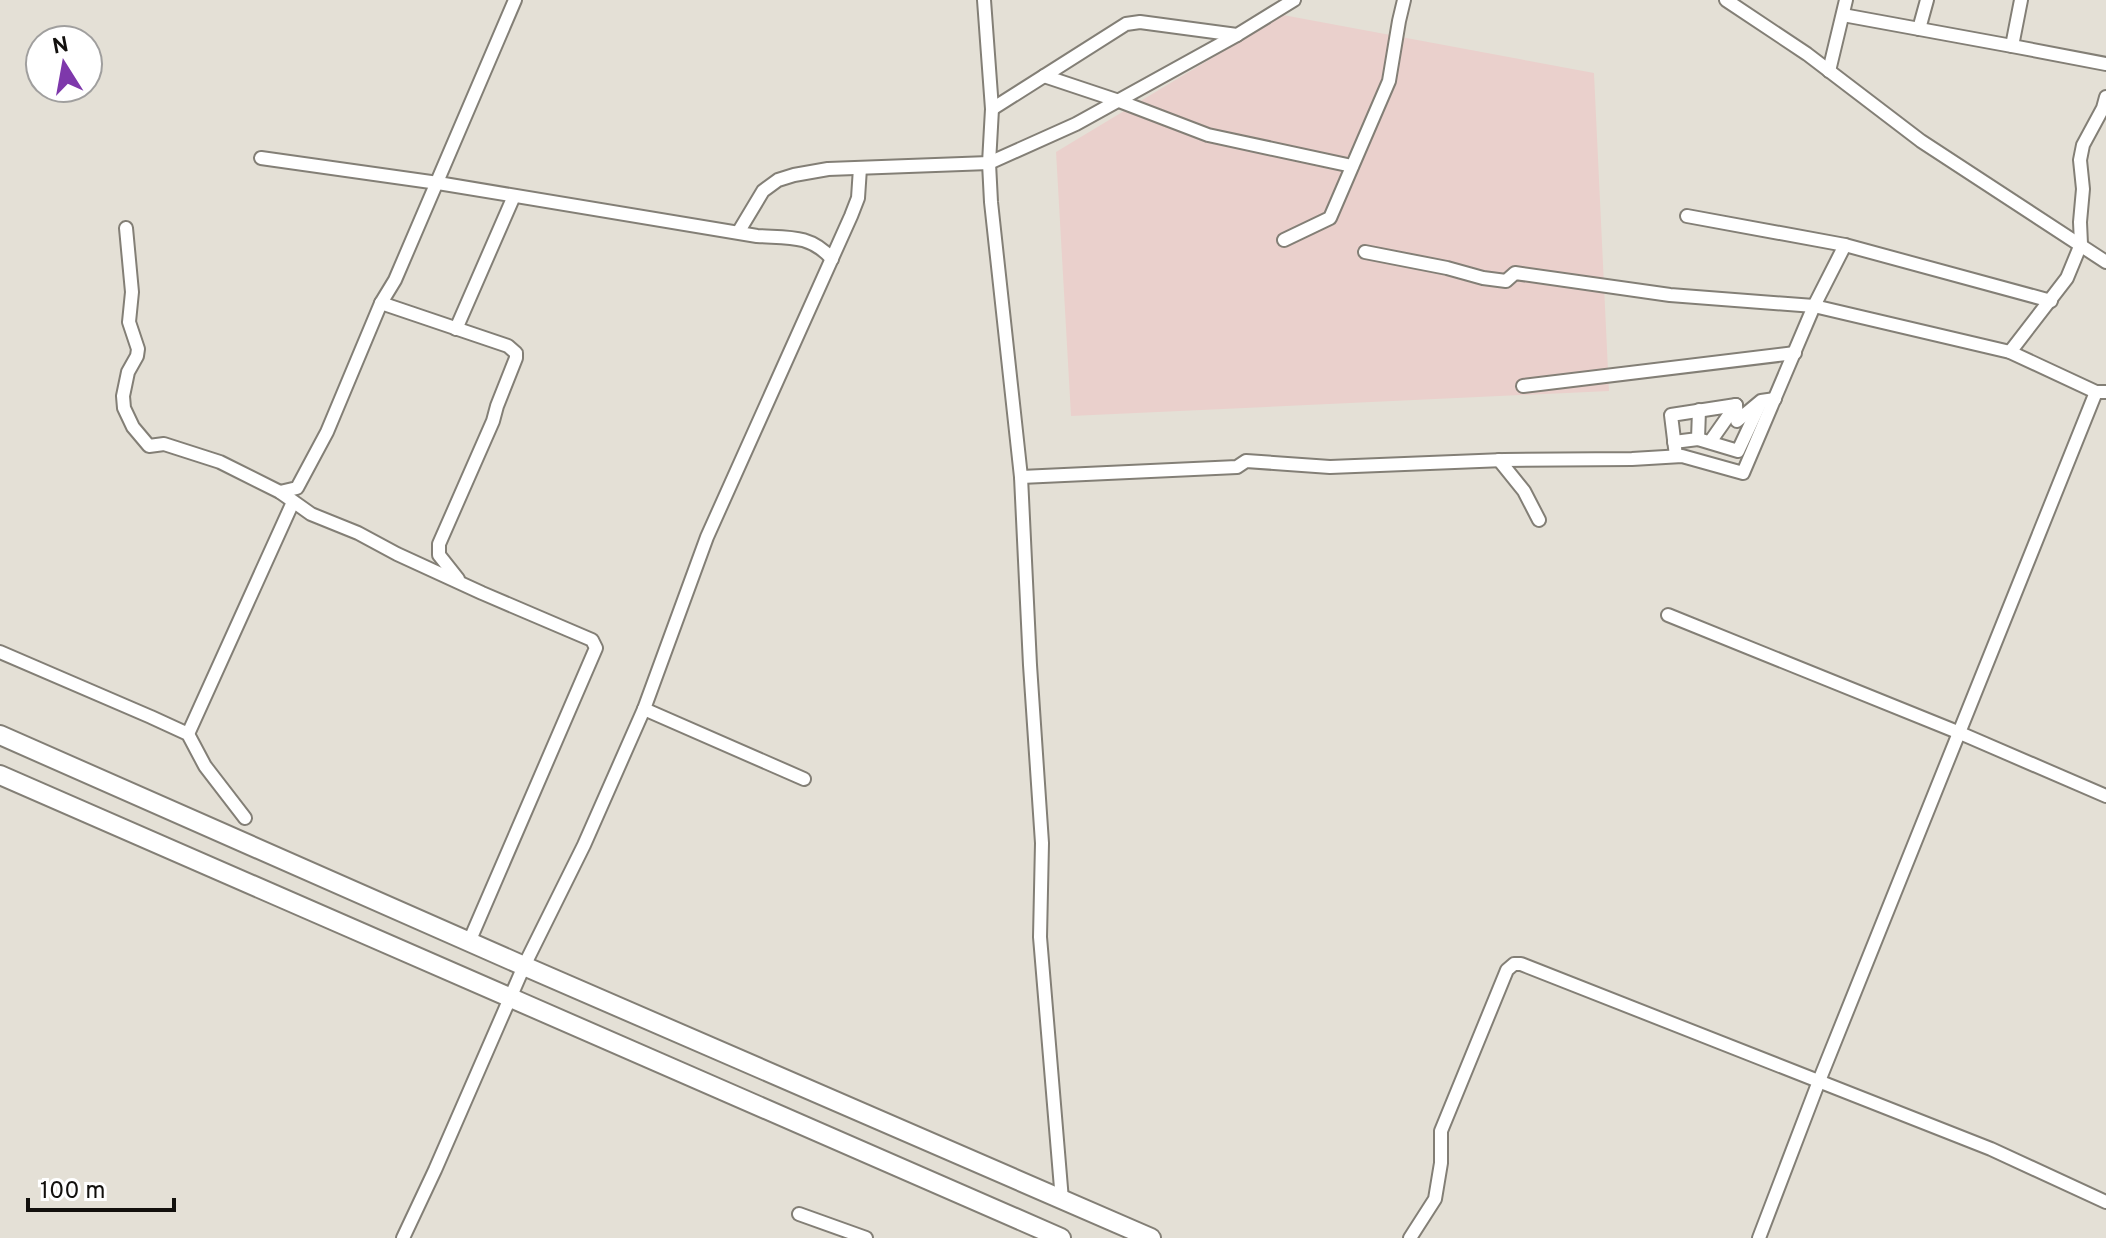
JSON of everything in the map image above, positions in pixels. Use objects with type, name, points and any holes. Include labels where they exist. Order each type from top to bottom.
[{"type":"highway","points":[[0,735],[1151,1238]]},
{"type":"highway","points":[[0,775],[1059,1237]]},
{"type":"street","points":[[280,492],[297,488],[327,432],[381,303],[395,280],[438,183],[515,0]]},
{"type":"street","points":[[984,0],[992,109],[989,163],[991,202],[1021,477],[1042,843],[1040,937],[1062,1200]]},
{"type":"street","points":[[739,231],[763,191],[794,175],[828,169],[989,163],[1076,124],[1294,0]]},
{"type":"street","points":[[1284,240],[1330,218],[1389,81],[1404,0]]},
{"type":"street","points":[[1726,0],[1829,71],[1921,141],[2106,262]]},
{"type":"street","points":[[1829,71],[1846,0]]},
{"type":"street","points":[[1919,29],[1927,0]]},
{"type":"street","points":[[2012,46],[2021,0]]},
{"type":"street","points":[[1843,15],[2106,64]]},
{"type":"street","points":[[992,109],[1126,24],[1140,22],[1237,35]]},
{"type":"street","points":[[1044,76],[1208,135],[1352,166]]},
{"type":"street","points":[[2010,352],[2067,278],[2081,244],[2083,189],[2080,160],[2083,145],[2106,97]]},
{"type":"street","points":[[261,158],[438,183],[757,236],[801,239],[815,243],[832,259]]},
{"type":"street","points":[[403,1238],[524,966],[584,845],[644,709],[707,537],[858,198],[860,168]]},
{"type":"street","points":[[456,329],[514,196]]},
{"type":"street","points":[[1687,216],[1845,245],[2051,301]]},
{"type":"street","points":[[126,228],[132,292],[129,322],[138,349],[128,372],[123,396],[127,418],[143,442],[149,446],[164,444],[220,462],[280,492],[311,514],[592,640],[596,648],[469,942]]},
{"type":"street","points":[[1021,477],[1237,467],[1246,461],[1330,467],[1676,456],[1743,473],[1814,306],[1845,245]]},
{"type":"street","points":[[1365,252],[1506,281],[1515,273],[1670,295],[1814,306],[2010,352],[2101,392],[1819,1081],[1759,1238]]},
{"type":"street","points":[[381,303],[512,348],[516,358],[493,421],[439,544],[439,555],[460,582]]},
{"type":"street","points":[[1523,386],[1795,353]]},
{"type":"street","points":[[1736,405],[1737,421],[1761,401],[1775,399]]},
{"type":"street","points":[[1674,442],[1704,440],[1738,451],[1761,401]]},
{"type":"street","points":[[1676,456],[1671,415],[1736,405]]},
{"type":"street","points":[[1704,440],[1736,405]]},
{"type":"street","points":[[1699,410],[1704,440]]},
{"type":"street","points":[[1499,460],[1524,491],[1539,520]]},
{"type":"street","points":[[188,734],[293,502]]},
{"type":"street","points":[[1668,615],[1960,733],[2106,796]]},
{"type":"street","points":[[0,652],[188,734],[205,766],[245,818]]},
{"type":"street","points":[[644,709],[804,779]]},
{"type":"street","points":[[1410,1238],[1435,1199],[1441,1163],[1441,1131],[1507,970],[1514,964],[1521,964],[1991,1149],[2106,1202]]},
{"type":"street","points":[[799,1214],[866,1238]]},
{"type":"shaded area","points":[[1283,15],[1594,73],[1609,391],[1071,416],[1056,152]]}]
